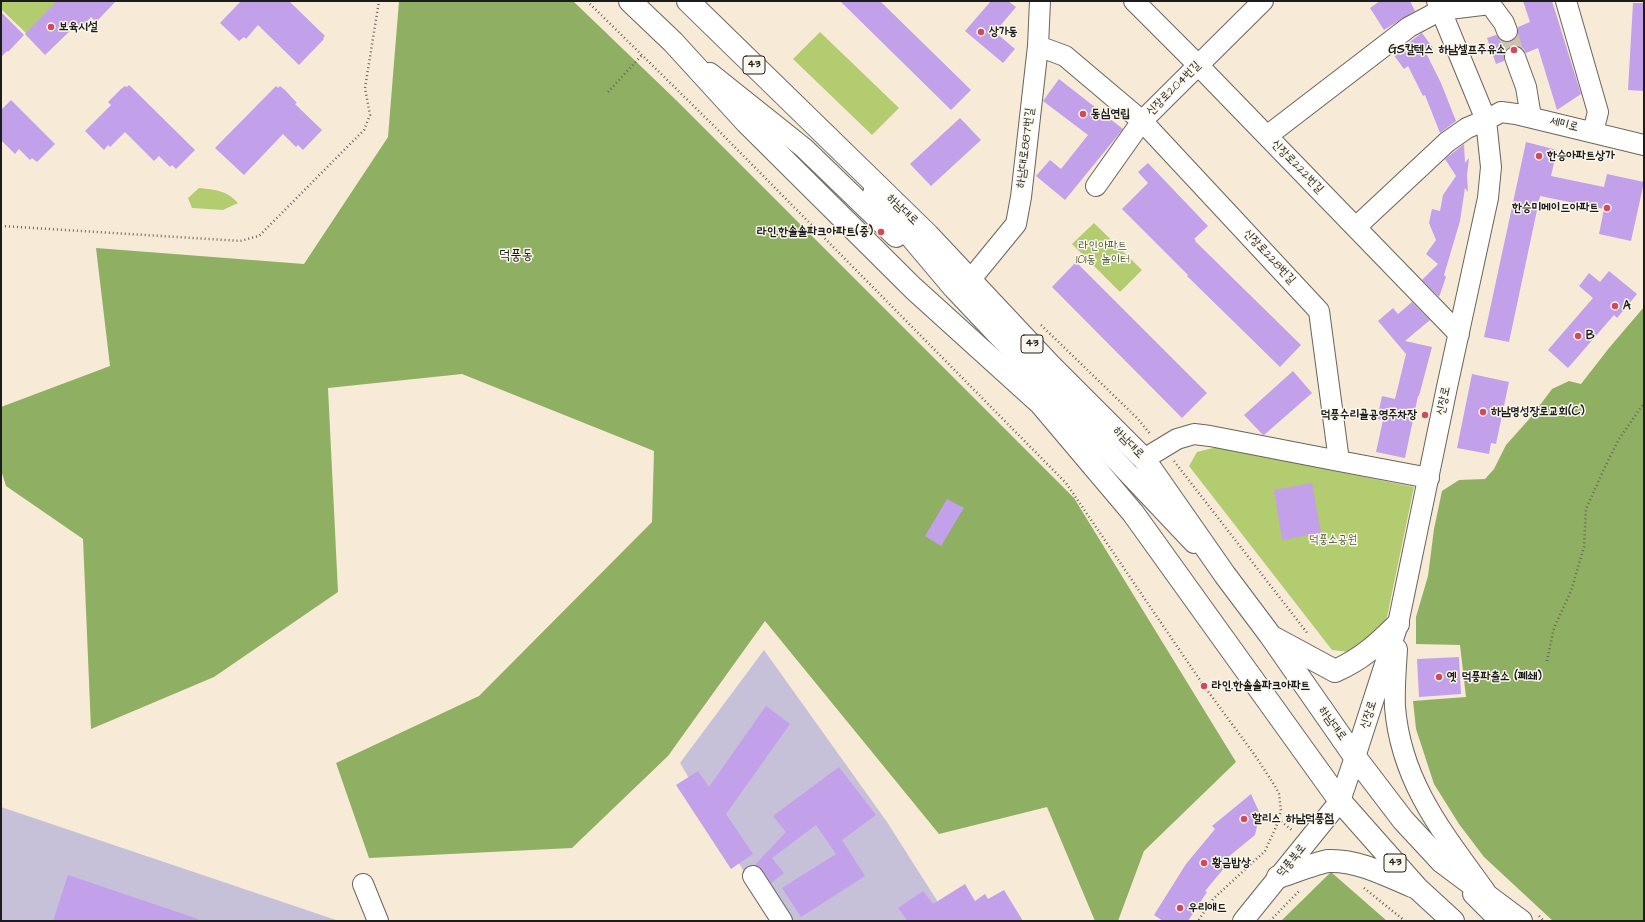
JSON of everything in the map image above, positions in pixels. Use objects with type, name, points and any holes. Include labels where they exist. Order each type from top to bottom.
[{"type":"main road","name":"43","points":[[630,1],[673,42],[747,123],[913,288],[1040,403],[1133,513],[1340,801],[1417,888],[1453,921]]},
{"type":"main road","name":"하남대로","points":[[688,1],[971,278],[1050,365],[1144,459],[1355,757],[1403,820],[1442,862],[1521,921]]},
{"type":"main road","points":[[1270,635],[1335,671],[1348,666],[1374,648],[1398,624]]},
{"type":"main road","points":[[1278,877],[1328,861],[1348,862],[1417,888]]},
{"type":"street","name":"하남대로887번길","points":[[971,278],[1016,224],[1021,197],[1038,46],[1040,1]]},
{"type":"street","name":"신장로222번길","points":[[1134,1],[1459,334]]},
{"type":"street","name":"신장로204번길","points":[[1096,186],[1142,121],[1263,1]]},
{"type":"street","points":[[1566,1],[1598,112],[1593,132]]},
{"type":"street","points":[[1267,136],[1439,5],[1490,4],[1504,23],[1507,31]]},
{"type":"street","name":"신장로","points":[[1340,801],[1398,624],[1488,198],[1491,167],[1486,120],[1439,5]]},
{"type":"street","name":"신장로228번길","points":[[1038,46],[1065,56],[1142,121],[1319,311],[1339,461]]},
{"type":"street","points":[[1515,56],[1526,87],[1532,117]]},
{"type":"street","name":"세미로","points":[[1356,227],[1447,142],[1467,128],[1501,112],[1532,117],[1637,143]]},
{"type":"street","points":[[819,130],[953,288],[1225,575]]},
{"type":"street","points":[[1144,459],[1177,439],[1194,434],[1429,478]]},
{"type":"street","points":[[1398,624],[1395,707],[1401,743],[1414,782],[1438,827],[1490,897]]},
{"type":"street","name":"덕풍북로","points":[[1242,921],[1340,801]]},
{"type":"street","points":[[1442,862],[1500,921]]},
{"type":"street","points":[[753,876],[782,921]]},
{"type":"street","points":[[363,884],[378,921]]},
{"type":"path","points":[[1,226],[240,241],[259,236],[364,130],[370,115],[364,88],[379,1]]},
{"type":"path","points":[[587,1],[1066,483],[1204,686],[1254,754],[1279,794],[1280,810],[1275,832],[1265,851],[1213,899],[1198,921]]},
{"type":"path","points":[[608,92],[642,55]]},
{"type":"path","points":[[1547,661],[1554,628],[1571,591],[1584,547],[1586,509],[1604,469],[1620,439],[1644,403]]},
{"type":"shaded area","points":[[764,650],[887,822],[950,921],[775,921],[763,904],[680,763]]},
{"type":"shaded area","points":[[1,807],[339,921],[1,921]]},
{"type":"green space","points":[[1,1],[59,1],[27,34],[1,9]]},
{"type":"green space","points":[[399,1],[573,1],[676,100],[1074,498],[1236,762],[1144,851],[1118,921],[1095,921],[1047,807],[939,834],[765,621],[668,756],[572,848],[369,858],[336,763],[479,696],[652,522],[654,451],[462,374],[328,388],[338,592],[214,677],[91,729],[83,539],[6,486],[1,470],[1,407],[110,366],[96,248],[304,264],[388,137]]},
{"type":"green space","points":[[820,32],[899,108],[872,135],[793,59]]},
{"type":"green space","points":[[199,188],[216,190],[225,193],[238,203],[223,210],[192,208],[188,198]]},
{"type":"green space","name":"라인아파트 101동 놀이터","points":[[1094,223],[1142,270],[1120,292],[1072,244]]},
{"type":"green space","points":[[1644,307],[1644,921],[1553,921],[1484,857],[1459,824],[1434,784],[1416,729],[1413,701],[1466,697],[1460,645],[1416,644],[1416,617],[1428,576],[1434,529],[1442,491],[1459,480],[1485,479],[1494,469],[1506,445],[1531,417],[1552,389],[1569,381],[1581,384]]},
{"type":"green space","name":"덕풍소공원","points":[[1217,447],[1414,487],[1387,617],[1382,628],[1350,652],[1332,650],[1189,466],[1197,452]]},
{"type":"green space","points":[[1331,872],[1387,921],[1281,921]]},
{"type":"building","points":[[57,1],[116,1],[96,22],[91,17],[81,28],[79,27],[74,31],[72,29],[45,55],[25,34]]},
{"type":"building","points":[[241,1],[289,1],[325,36],[323,38],[324,39],[299,65],[258,25],[246,39],[244,37],[239,41],[220,23]]},
{"type":"building","points":[[840,1],[880,1],[971,90],[951,110]]},
{"type":"building","name":"상가동","points":[[991,1],[1008,1],[1016,7],[995,32],[1015,49],[1003,63],[965,31]]},
{"type":"building","points":[[1380,1],[1410,1],[1415,11],[1384,30],[1370,8]]},
{"type":"building","points":[[1523,1],[1552,1],[1581,94],[1557,110],[1538,48],[1526,53],[1523,48],[1511,46],[1506,49],[1504,61],[1496,64],[1487,38],[1496,35],[1500,40],[1506,42],[1511,42],[1516,39],[1518,27],[1530,22]]},
{"type":"building","points":[[1633,3],[1644,3],[1644,91],[1628,90]]},
{"type":"building","points":[[1,12],[24,35],[8,52],[7,51],[1,57]]},
{"type":"building","points":[[1422,33],[1433,48],[1426,53],[1441,83],[1456,121],[1440,133],[1425,95],[1423,96],[1408,66],[1404,69],[1393,54]]},
{"type":"building","name":"동심연립","points":[[1059,79],[1123,129],[1065,200],[1036,176],[1050,160],[1061,169],[1088,135],[1043,101]]},
{"type":"building","points":[[129,85],[195,150],[176,169],[172,165],[170,167],[159,156],[154,161],[125,132],[110,147],[108,145],[104,150],[85,131],[111,105],[108,102],[121,89]]},
{"type":"building","points":[[276,86],[278,88],[280,86],[285,90],[297,103],[295,104],[322,130],[303,150],[298,145],[296,147],[283,134],[244,175],[215,148]]},
{"type":"building","points":[[11,100],[55,144],[37,162],[32,158],[30,160],[19,149],[15,154],[1,140],[1,110]]},
{"type":"building","points":[[960,118],[981,140],[931,186],[910,164]]},
{"type":"building","points":[[1526,142],[1557,150],[1551,176],[1604,187],[1607,174],[1644,182],[1631,241],[1599,234],[1604,209],[1540,196],[1509,342],[1484,337]]},
{"type":"building","points":[[1464,144],[1465,163],[1469,158],[1467,175],[1468,192],[1465,188],[1460,221],[1444,275],[1446,277],[1439,297],[1422,280],[1438,264],[1426,254],[1436,240],[1429,223],[1432,209],[1440,211],[1443,195],[1456,176],[1445,159]]},
{"type":"building","points":[[1148,163],[1208,226],[1194,239],[1196,240],[1195,241],[1301,345],[1280,367],[1187,276],[1188,275],[1122,209],[1148,183],[1138,172]]},
{"type":"building","points":[[1076,262],[1207,393],[1182,418],[1052,287]]},
{"type":"building","points":[[1609,271],[1637,294],[1617,318],[1614,315],[1568,368],[1548,350],[1593,298],[1579,286],[1589,273],[1600,282]]},
{"type":"building","points":[[1412,302],[1430,320],[1405,341],[1432,347],[1418,396],[1405,458],[1376,452],[1383,420],[1377,419],[1382,396],[1395,399],[1406,354],[1378,321],[1393,308],[1398,314]]},
{"type":"building","points":[[1293,371],[1312,393],[1264,435],[1244,415]]},
{"type":"building","name":"하남명성장로교회(C)","points":[[1472,374],[1509,382],[1496,444],[1491,443],[1489,454],[1457,448]]},
{"type":"building","points":[[1312,483],[1321,533],[1282,540],[1274,490]]},
{"type":"building","points":[[947,499],[964,508],[941,546],[925,536]]},
{"type":"building","name":"옛 덕풍파출소 (폐쇄)","points":[[1459,657],[1461,694],[1419,697],[1417,659]]},
{"type":"building","points":[[766,706],[790,724],[726,814],[753,854],[731,869],[676,785],[698,771],[709,787]]},
{"type":"building","points":[[839,767],[876,815],[842,840],[865,876],[801,917],[782,888],[836,854],[816,825],[772,858],[784,873],[771,883],[762,869],[755,865],[786,832],[773,816]]},
{"type":"building","points":[[1251,794],[1260,814],[1255,835],[1227,858],[1230,861],[1205,891],[1207,892],[1188,921],[1163,921],[1154,915],[1186,864],[1215,829],[1212,826]]},
{"type":"building","points":[[68,875],[198,919],[198,921],[53,921]]},
{"type":"building","points":[[965,884],[975,901],[985,894],[988,899],[1004,890],[1023,921],[908,921],[898,908],[923,891],[933,904]]},
{"type":"tunnel","points":[[1507,31],[1515,57]]},
{"type":"place","name":"보육시설","points":[[51,27]]},
{"type":"place","name":"상가동","points":[[981,32]]},
{"type":"place","name":"GS칼텍스 하남셀프주유소","points":[[1514,50]]},
{"type":"place","name":"동심연립","points":[[1083,114]]},
{"type":"place","name":"한승아파트상가","points":[[1539,156]]},
{"type":"place","name":"한승미메이드아파트","points":[[1607,208]]},
{"type":"place","name":"라인.한솔솔파크아파트(중)","points":[[881,232]]},
{"type":"place","name":"A","points":[[1615,306]]},
{"type":"place","name":"B","points":[[1578,336]]},
{"type":"place","name":"하남명성장로교회(C)","points":[[1483,412]]},
{"type":"place","name":"덕풍수리골공영주차장","points":[[1425,415]]},
{"type":"place","name":"옛 덕풍파출소 (폐쇄)","points":[[1439,677]]},
{"type":"place","name":"라인.한솔솔파크아파트","points":[[1204,686]]},
{"type":"place","name":"할리스 하남덕풍점","points":[[1244,819]]},
{"type":"place","name":"황금밥상","points":[[1204,863]]},
{"type":"place","name":"우리애드","points":[[1180,908]]},
{"type":"district","name":"덕풍동","points":[[516,256]]}]
